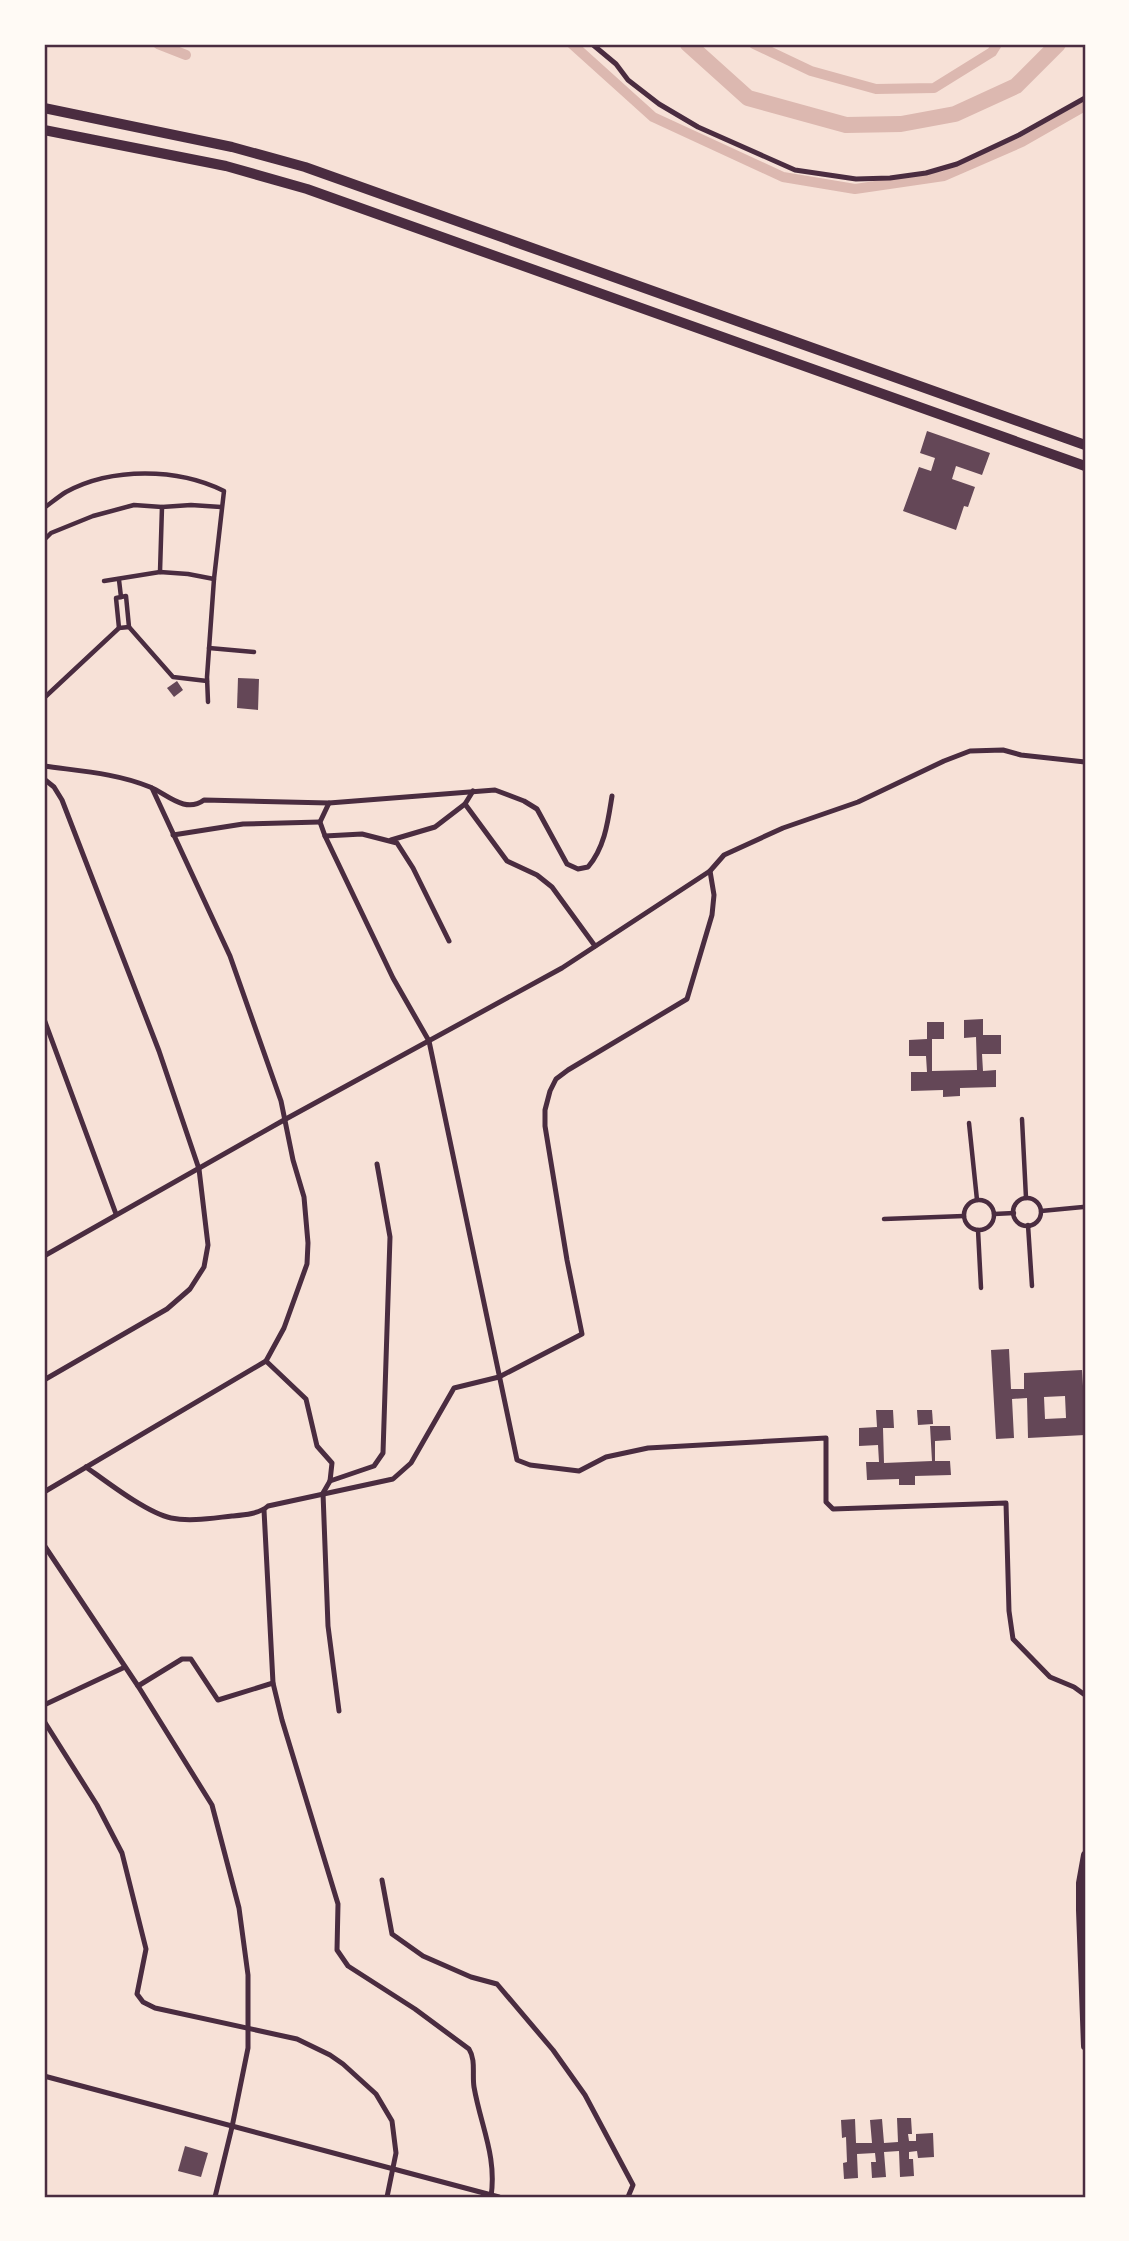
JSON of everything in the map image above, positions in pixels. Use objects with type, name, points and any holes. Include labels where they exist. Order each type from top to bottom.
[{"type":"highway","points":[[44,108],[210,142],[305,167],[1085,445]]},
{"type":"highway","points":[[44,130],[226,166],[307,190],[1085,466]]},
{"type":"main road","points":[[1085,1855],[1080,1883],[1085,2046]]},
{"type":"main road","points":[[1085,1880],[1085,1941]]},
{"type":"street","points":[[592,44],[616,64],[628,80],[698,127],[795,170],[856,179],[926,173],[957,164],[1019,135],[1085,98]]},
{"type":"street","points":[[44,508],[82,485],[108,478],[157,474],[208,483],[224,491],[214,579],[208,702]]},
{"type":"street","points":[[44,540],[51,533],[93,516],[134,505],[221,507]]},
{"type":"street","points":[[160,572],[162,507]]},
{"type":"street","points":[[104,581],[160,572],[214,579]]},
{"type":"street","points":[[119,580],[121,597]]},
{"type":"street","points":[[119,628],[116,598],[126,596],[130,627],[173,677],[207,681]]},
{"type":"street","points":[[44,698],[119,628],[130,627]]},
{"type":"street","points":[[209,648],[254,652]]},
{"type":"street","points":[[44,1255],[562,968],[710,871],[723,855],[783,828],[858,802],[970,751],[1003,750],[1021,755],[1085,762]]},
{"type":"street","points":[[44,766],[113,776],[152,788],[175,802],[194,805],[204,800],[329,803],[495,790],[537,809],[567,864],[578,869],[588,867],[596,858],[606,831],[612,796]]},
{"type":"street","points":[[44,779],[54,787],[62,800],[159,1051],[199,1169],[208,1245],[204,1266],[190,1289],[167,1308],[44,1380]]},
{"type":"street","points":[[44,1492],[266,1362],[284,1328],[307,1264],[304,1197],[281,1101],[230,956],[152,788]]},
{"type":"street","points":[[389,840],[435,827],[465,804],[473,791]]},
{"type":"street","points":[[329,803],[320,822],[325,836],[393,978],[429,1041],[517,1460],[530,1465],[579,1471],[606,1457],[648,1448],[825,1438],[826,1502],[833,1509],[1006,1503],[1009,1611],[1013,1639],[1050,1677],[1074,1686],[1085,1695]]},
{"type":"street","points":[[465,804],[507,861],[537,875],[552,887],[595,946]]},
{"type":"street","points":[[173,835],[243,824],[320,822]]},
{"type":"street","points":[[325,836],[362,834],[397,843],[413,868],[449,942]]},
{"type":"street","points":[[86,1467],[129,1497],[170,1518],[246,1514],[264,1510],[268,1506],[393,1479],[411,1463],[454,1388],[499,1377],[582,1334],[548,1150],[545,1110],[550,1091],[556,1079],[568,1070],[687,999],[712,915],[714,895],[710,871]]},
{"type":"street","points":[[44,1019],[116,1214]]},
{"type":"street","points":[[1022,1119],[1026,1198]]},
{"type":"street","points":[[969,1123],[977,1200]]},
{"type":"street","points":[[330,1482],[374,1466],[383,1453],[390,1237],[377,1164]]},
{"type":"street","points":[[1026,1198],[1036,1201],[1041,1211],[1038,1221],[1028,1226],[1018,1222],[1014,1213],[1017,1203],[1026,1198]]},
{"type":"street","points":[[977,1200],[988,1203],[994,1214],[989,1225],[978,1230],[968,1226],[964,1216],[967,1205],[977,1200]]},
{"type":"street","points":[[1041,1211],[1083,1207]]},
{"type":"street","points":[[994,1214],[1014,1213]]},
{"type":"street","points":[[884,1219],[964,1216]]},
{"type":"street","points":[[1028,1226],[1032,1286]]},
{"type":"street","points":[[978,1230],[981,1288]]},
{"type":"street","points":[[266,1362],[306,1399],[317,1446],[332,1463],[330,1482],[323,1493],[328,1626],[339,1711]]},
{"type":"street","points":[[264,1510],[273,1683],[338,1904],[337,1950],[348,1966],[415,2008],[469,2049],[473,2055],[474,2090],[494,2167],[491,2196]]},
{"type":"street","points":[[44,1545],[138,1686],[212,1805],[239,1908],[248,1975],[249,2028],[248,2048],[215,2197]]},
{"type":"street","points":[[138,1686],[182,1659],[191,1659],[218,1700],[273,1683]]},
{"type":"street","points":[[44,1705],[125,1667]]},
{"type":"street","points":[[44,1721],[97,1805],[122,1853],[146,1949],[137,1994],[143,2002],[155,2008],[288,2037],[313,2046],[330,2055],[365,2082],[376,2094],[392,2121],[396,2137],[394,2171],[387,2197]]},
{"type":"street","points":[[382,1880],[392,1934],[423,1956],[471,1977],[497,1983],[553,2050],[585,2095],[633,2185],[628,2197]]},
{"type":"street","points":[[44,2076],[499,2197]]},
{"type":"building","points":[[927,431],[990,453],[982,475],[956,466],[952,479],[975,487],[968,507],[964,506],[956,530],[903,511],[919,467],[931,471],[935,458],[920,453]]},
{"type":"building","points":[[238,678],[259,679],[258,710],[237,708]]},
{"type":"building","points":[[177,681],[183,690],[174,697],[167,688]]},
{"type":"building","points":[[983,1019],[983,1035],[1001,1035],[1001,1054],[982,1054],[983,1071],[996,1070],[996,1087],[960,1088],[960,1096],[943,1097],[943,1090],[911,1091],[911,1072],[927,1072],[926,1056],[909,1056],[909,1040],[927,1039],[927,1022],[944,1022],[944,1039],[932,1039],[932,1071],[977,1070],[976,1037],[964,1038],[964,1020]]},
{"type":"building","points":[[1009,1349],[1011,1389],[1024,1389],[1024,1373],[1082,1370],[1085,1386],[1085,1435],[1028,1438],[1027,1398],[1012,1399],[1014,1438],[996,1439],[991,1350]],"holes":[[[1065,1396],[1066,1418],[1045,1419],[1044,1397]]]},
{"type":"building","points":[[876,1410],[893,1410],[894,1428],[883,1428],[884,1463],[932,1461],[930,1426],[950,1426],[951,1440],[935,1441],[935,1461],[950,1461],[951,1475],[915,1476],[915,1485],[899,1485],[899,1479],[867,1480],[866,1462],[879,1462],[878,1445],[859,1446],[859,1428],[877,1427]]},
{"type":"building","points":[[917,1410],[932,1410],[933,1424],[918,1425]]},
{"type":"building","points":[[897,2118],[911,2118],[912,2134],[908,2134],[909,2141],[916,2141],[916,2134],[933,2133],[934,2157],[918,2158],[917,2151],[909,2152],[909,2159],[913,2159],[914,2176],[900,2177],[899,2151],[884,2152],[886,2177],[872,2178],[871,2162],[876,2162],[875,2153],[857,2154],[858,2178],[844,2179],[843,2163],[847,2162],[846,2137],[842,2138],[841,2120],[855,2119],[856,2143],[872,2143],[870,2120],[882,2119],[884,2143],[898,2142]]},
{"type":"building","points":[[185,2146],[208,2153],[201,2177],[178,2171]]},
{"type":"waterway","points":[[158,44],[186,55]]},
{"type":"waterway","points":[[572,44],[653,117],[783,177],[855,189],[944,176],[1022,142],[1085,106]]},
{"type":"waterway","points":[[688,44],[748,98],[846,125],[901,124],[955,114],[1016,86],[1058,44]]},
{"type":"waterway","points":[[754,44],[811,71],[876,89],[934,88],[992,52],[997,44]]}]
